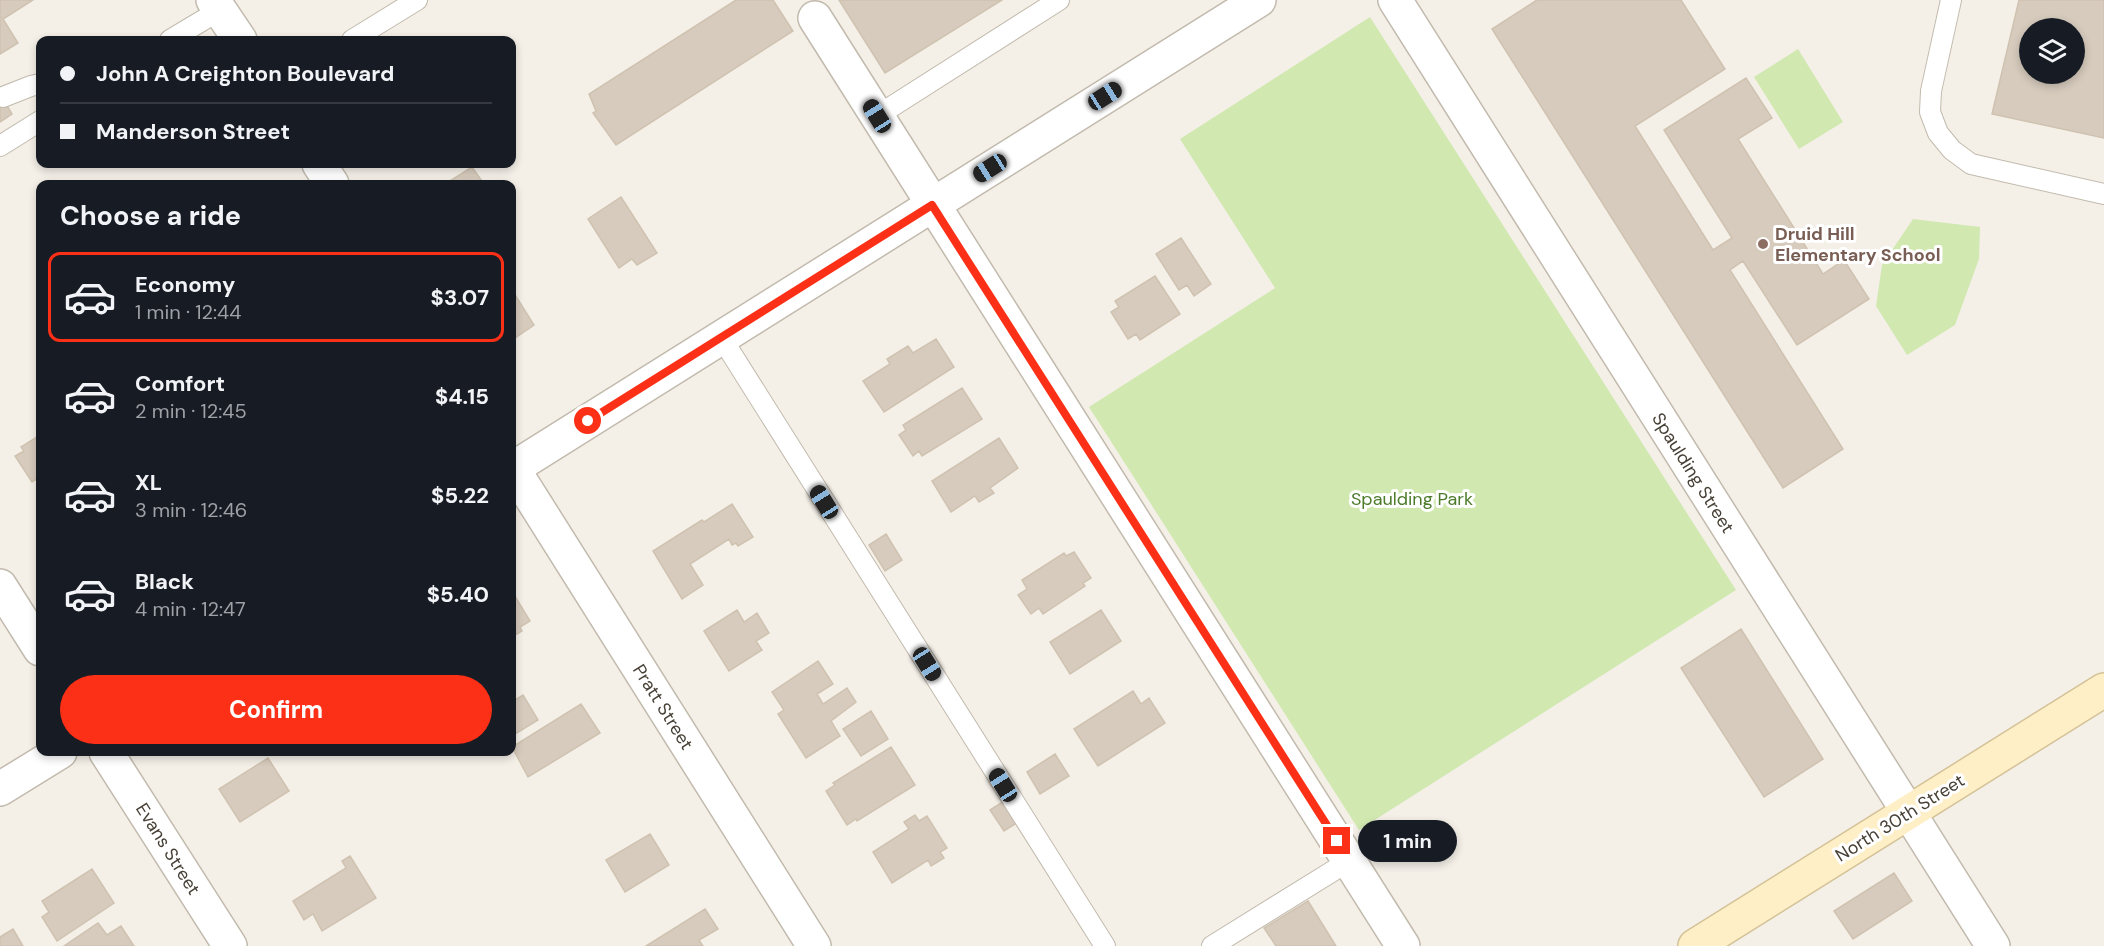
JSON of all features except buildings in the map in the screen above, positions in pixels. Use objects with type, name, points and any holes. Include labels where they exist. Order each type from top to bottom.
[{"type":"main road","name":"North 30th Street","points":[[1695,946],[2104,690]]},
{"type":"street","points":[[516,466],[1259,0]]},
{"type":"street","name":"Spaulding Street","points":[[1395,0],[1993,946]]},
{"type":"street","points":[[217,5],[237,36]]},
{"type":"street","points":[[810,9],[1403,946]]},
{"type":"street","name":"Pratt Street","points":[[516,474],[814,946]]},
{"type":"street","points":[[0,586],[36,643]]},
{"type":"street","points":[[0,789],[54,756]]},
{"type":"street","name":"Evans Street","points":[[109,756],[230,946]]},
{"type":"lane","points":[[358,36],[417,0]]},
{"type":"lane","points":[[877,116],[1059,0]]},
{"type":"lane","points":[[1951,0],[1931,92],[1930,112],[1938,133],[1952,150],[1971,164],[2104,194]]},
{"type":"lane","points":[[175,36],[217,5]]},
{"type":"lane","points":[[3,97],[36,85]]},
{"type":"lane","points":[[0,146],[36,124]]},
{"type":"lane","points":[[721,338],[1105,946]]},
{"type":"lane","points":[[1212,946],[1349,861]]},
{"type":"green space","name":"Spaulding Park","points":[[1370,17],[1736,590],[1359,830],[1089,407],[1275,288],[1180,139]]},
{"type":"green space","points":[[1798,49],[1843,122],[1799,149],[1754,77]]},
{"type":"green space","points":[[1913,219],[1980,227],[1979,259],[1955,325],[1907,355],[1876,306],[1882,265]]},
{"type":"place","name":"Druid Hill Elementary School","points":[[1763,244]]},
{"type":"route","points":[[588,421],[932,205],[1337,841]]}]
